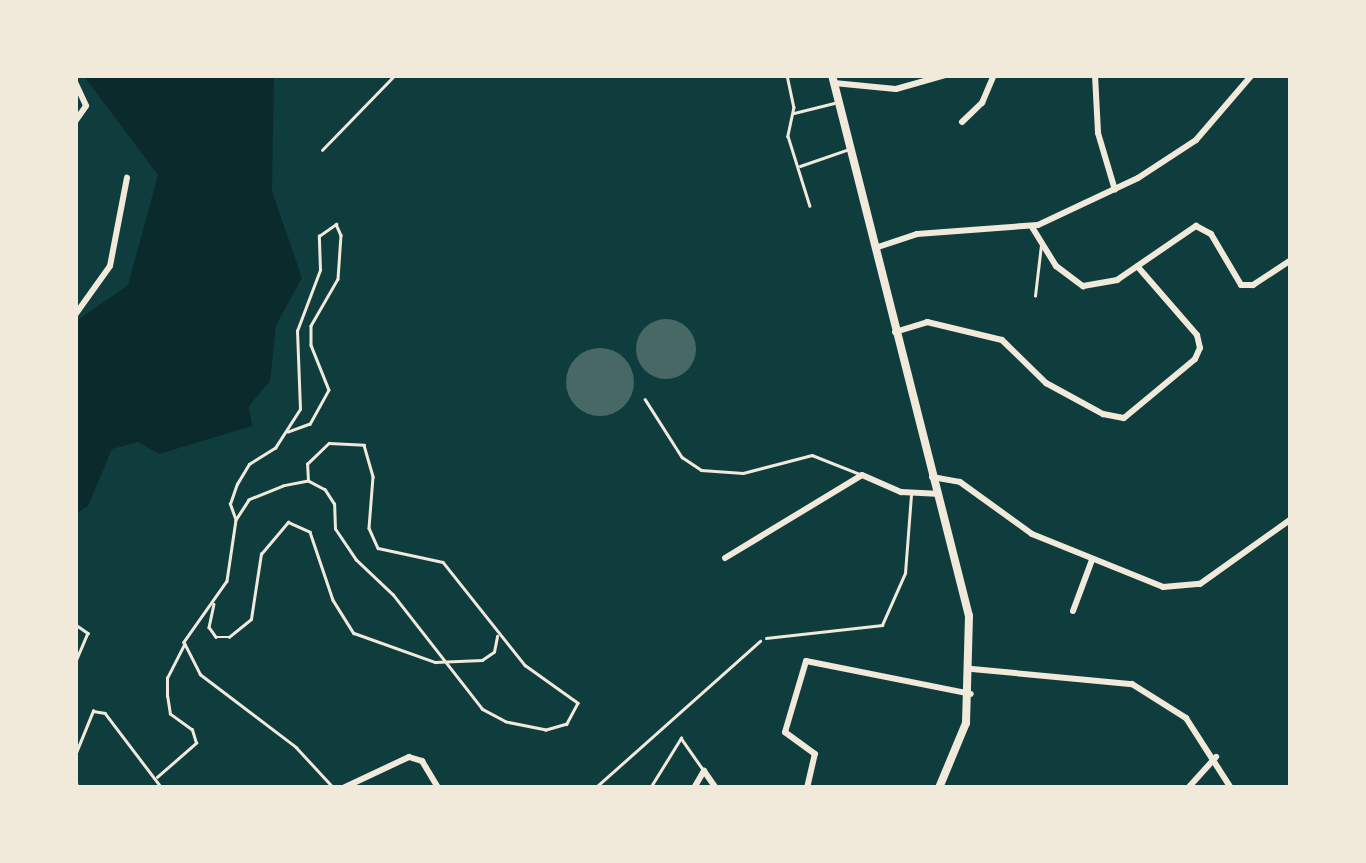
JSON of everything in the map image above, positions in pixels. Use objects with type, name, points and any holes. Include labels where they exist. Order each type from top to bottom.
[{"type":"street","points":[[939,788],[960,747],[970,694],[969,616],[833,79],[896,88],[946,75]]},
{"type":"street","points":[[962,122],[982,104],[994,75]]},
{"type":"street","points":[[1095,75],[1098,133],[1115,190]]},
{"type":"street","points":[[875,248],[917,234],[1032,228],[1115,190],[1205,132],[1252,75]]},
{"type":"street","points":[[75,82],[86,106],[75,122]]},
{"type":"street","points":[[75,316],[110,266],[127,178]]},
{"type":"street","points":[[1032,228],[1056,266],[1083,286],[1102,286],[1196,226],[1212,234],[1242,284],[1253,285],[1291,260]]},
{"type":"street","points":[[895,332],[927,322],[1002,340],[1046,383],[1103,414],[1124,418],[1195,360],[1200,348],[1197,335],[1137,266]]},
{"type":"street","points":[[725,558],[862,475],[911,494],[936,494]]},
{"type":"street","points":[[931,477],[960,482],[1022,528],[1154,585],[1194,586],[1291,519]]},
{"type":"street","points":[[1074,611],[1092,560]]},
{"type":"street","points":[[834,788],[808,788],[815,754],[785,732],[806,661],[970,694]]},
{"type":"street","points":[[972,669],[1121,679],[1186,718],[1216,756],[1231,788]]},
{"type":"street","points":[[1188,788],[1216,756]]},
{"type":"street","points":[[344,788],[409,758],[422,762],[438,788]]},
{"type":"street","points":[[694,788],[704,771],[716,788]]},
{"type":"lane","points":[[322,150],[394,75]]},
{"type":"lane","points":[[787,75],[792,114],[788,136],[810,206]]},
{"type":"lane","points":[[792,114],[839,102]]},
{"type":"lane","points":[[799,167],[850,148]]},
{"type":"lane","points":[[1035,296],[1041,244]]},
{"type":"lane","points":[[644,399],[682,457],[702,470],[744,473],[812,455],[862,475]]},
{"type":"lane","points":[[766,638],[882,626],[905,573],[911,494]]},
{"type":"lane","points":[[650,788],[681,738],[704,771]]},
{"type":"path","points":[[288,432],[300,409],[297,331],[320,270],[319,236],[336,224],[342,235],[338,279],[311,326],[311,346],[329,390],[310,424],[288,432],[249,464],[236,484],[230,504],[236,520],[235,550],[214,602],[210,628],[216,637],[230,637],[251,619],[254,577],[268,540],[288,522],[310,532],[344,624],[417,659],[450,663],[482,660],[494,652],[497,633]]},
{"type":"path","points":[[329,443],[364,445],[373,478],[369,528],[378,548],[444,562],[497,633],[546,683],[578,703],[567,724],[546,730],[506,722],[482,709],[450,663],[356,560],[335,529],[334,504],[308,481],[307,464],[329,443]]},
{"type":"path","points":[[236,520],[250,500],[308,481]]},
{"type":"path","points":[[157,777],[196,743],[192,730],[170,714],[167,678],[184,642],[214,602]]},
{"type":"path","points":[[75,624],[88,634],[75,663]]},
{"type":"path","points":[[596,788],[766,638]]},
{"type":"path","points":[[184,642],[200,674],[296,747],[334,788]]},
{"type":"path","points":[[75,754],[93,711],[104,713],[162,788]]},
{"type":"path","points":[[75,778],[78,788]]},
{"type":"water","points":[[83,75],[274,75],[272,191],[302,278],[276,325],[270,381],[249,406],[252,426],[159,454],[138,442],[112,449],[88,506],[75,514],[75,322],[128,285],[158,175]]},
{"type":"building","points":[[666,319],[688,327],[696,349],[688,371],[666,379],[644,371],[636,349],[644,327]]},
{"type":"building","points":[[600,348],[624,358],[634,382],[624,406],[600,416],[576,406],[566,382],[576,358]]}]
